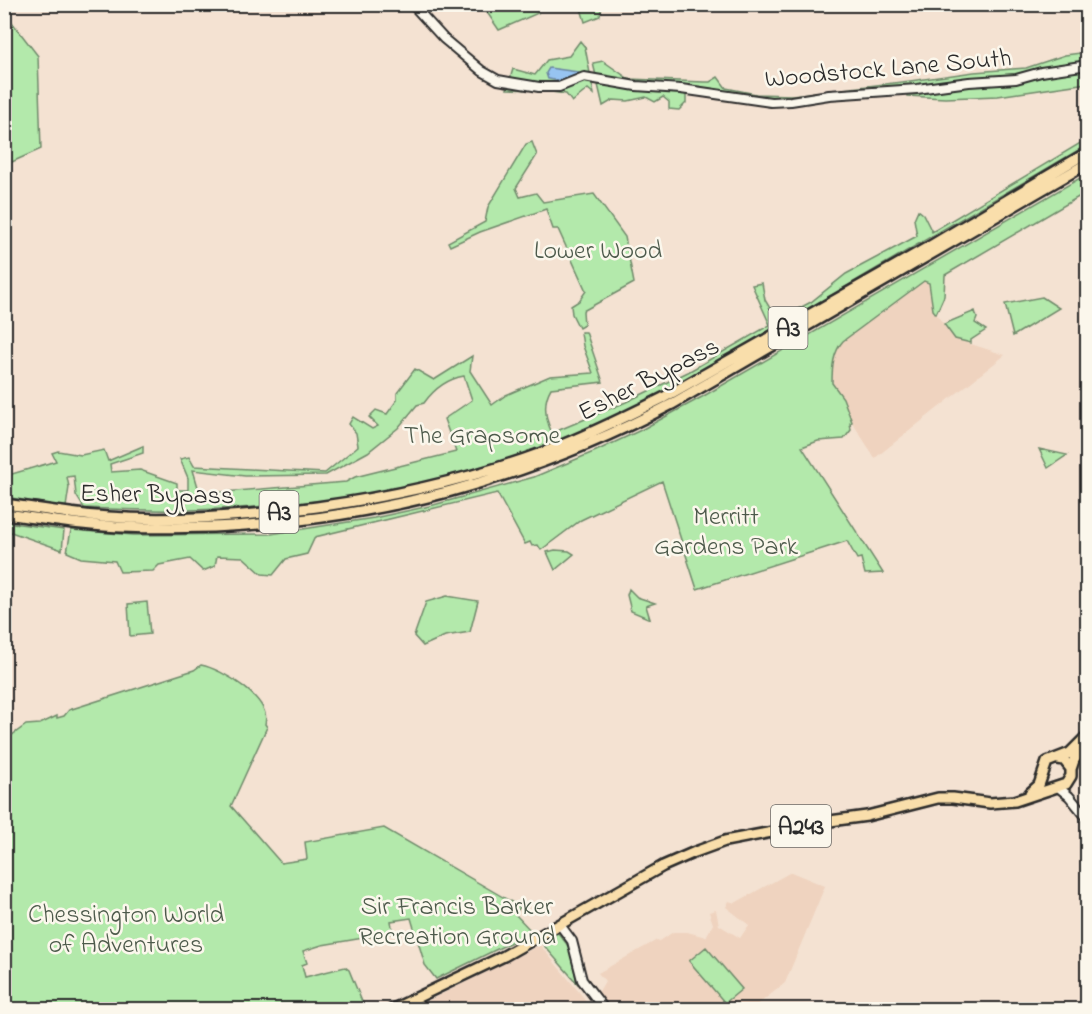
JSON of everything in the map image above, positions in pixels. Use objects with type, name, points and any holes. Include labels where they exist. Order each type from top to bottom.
[{"type":"highway","name":"Esher Bypass","points":[[4,504],[108,517],[186,519],[258,515],[381,498],[445,483],[519,460],[611,423],[663,398],[1088,152]]},
{"type":"highway","name":"Esher Bypass","points":[[4,514],[105,526],[184,528],[259,525],[371,510],[452,491],[518,471],[624,429],[672,405],[1088,163]]},
{"type":"highway","points":[[1023,798],[1039,785],[1047,762],[1070,753],[1088,735]]},
{"type":"highway","points":[[1070,780],[1074,760],[1088,743]]},
{"type":"highway","points":[[1058,759],[1068,764],[1071,769]]},
{"type":"highway","points":[[1043,774],[1046,782],[1057,787]]},
{"type":"highway","name":"A243","points":[[391,1010],[504,956],[674,860],[725,841],[822,822],[871,816],[941,798],[999,803],[1057,787],[1070,780]]},
{"type":"street","name":"Woodstock Lane South","points":[[412,4],[444,39],[482,71],[498,80],[538,87],[559,87],[584,77],[636,86],[681,89],[771,102],[1016,79],[1041,72],[1088,65]]},
{"type":"street","points":[[1070,780],[1071,791],[1088,812]]},
{"type":"street","points":[[1057,787],[1069,796],[1088,819]]},
{"type":"street","points":[[560,925],[572,941],[582,980],[605,1010]]},
{"type":"shaded area","points":[[924,281],[928,282],[933,310],[955,339],[1005,355],[875,458],[852,422],[843,398],[832,383],[834,359],[843,341]]},
{"type":"shaded area","points":[[791,872],[825,886],[785,983],[752,1009],[612,1009],[598,993],[605,981],[598,973],[657,940],[660,941],[673,932],[687,932],[706,937],[713,924],[709,912],[716,910],[719,925],[740,938],[749,925],[726,907],[729,901],[735,903]]},
{"type":"shaded area","points":[[540,945],[584,998],[589,1009],[412,1009]]},
{"type":"green space","points":[[482,5],[532,5],[538,13],[499,30]]},
{"type":"green space","points":[[580,5],[602,5],[600,16],[585,22]]},
{"type":"green space","points":[[5,13],[38,56],[41,149],[5,165]]},
{"type":"green space","points":[[580,41],[585,47],[594,94],[588,89],[572,102],[566,94],[507,89],[513,69],[535,75],[547,60],[569,56]]},
{"type":"green space","points":[[1088,52],[1087,60],[1016,76],[793,98],[770,98],[686,87],[686,103],[679,110],[669,109],[669,102],[663,97],[655,102],[646,97],[628,101],[613,100],[603,106],[593,63],[603,61],[629,79],[710,82],[718,77],[726,88],[756,94],[792,95],[974,72],[1026,68],[1065,55]]},
{"type":"green space","points":[[1087,68],[1087,83],[998,96],[945,98],[907,96],[907,92],[1017,82]]},
{"type":"green space","name":"The Grapsome","points":[[1087,139],[1087,145],[685,381],[588,428],[528,453],[420,484],[309,502],[253,507],[197,510],[84,508],[76,495],[74,476],[67,477],[69,487],[66,507],[5,497],[5,476],[56,461],[52,453],[58,451],[81,455],[104,450],[108,461],[143,446],[143,453],[110,464],[111,472],[140,470],[177,483],[177,490],[188,490],[188,478],[180,459],[189,457],[194,466],[325,473],[358,446],[356,433],[349,424],[353,417],[372,429],[378,426],[369,417],[376,410],[387,414],[397,400],[397,393],[415,369],[434,380],[472,356],[470,371],[492,405],[506,395],[550,376],[593,373],[583,346],[581,332],[586,332],[603,382],[551,388],[546,399],[546,410],[552,433],[626,402],[688,372],[770,325],[752,285],[762,283],[765,300],[777,320],[811,302],[846,274],[917,236],[914,219],[918,210],[923,214],[932,232]],"holes":[[[464,376],[472,400],[444,419],[456,452],[355,477],[346,482],[200,494],[193,470],[245,476],[326,475],[368,452],[398,428],[417,405],[424,403],[441,385],[458,377]]]},
{"type":"green space","name":"Lower Wood","points":[[532,142],[537,155],[516,188],[520,197],[536,193],[543,202],[594,194],[625,237],[634,283],[583,311],[584,325],[579,328],[571,306],[579,301],[586,291],[558,229],[553,229],[546,209],[480,232],[450,246],[448,242],[485,222],[488,207],[526,144]]},
{"type":"green space","name":"Merritt Gardens Park","points":[[1087,174],[1087,192],[945,275],[944,296],[936,314],[933,310],[929,283],[924,281],[843,341],[837,350],[832,383],[843,398],[852,422],[850,423],[851,430],[844,439],[818,441],[802,447],[883,573],[865,574],[861,558],[857,559],[847,541],[697,589],[662,481],[581,520],[541,550],[538,545],[532,546],[530,542],[525,544],[497,493],[315,537],[307,554],[286,559],[273,575],[262,574],[243,557],[217,556],[215,566],[203,571],[190,559],[159,565],[153,571],[120,572],[115,561],[81,558],[67,552],[71,530],[134,535],[271,534],[374,518],[430,506],[534,477],[641,430],[702,397]]},
{"type":"green space","points":[[1042,297],[1059,308],[1013,336],[1005,304]]},
{"type":"green space","points":[[975,311],[977,318],[975,323],[986,330],[971,340],[971,343],[955,339],[944,324]]},
{"type":"green space","points":[[1039,449],[1067,455],[1048,468]]},
{"type":"green space","points":[[5,522],[64,530],[62,550],[5,530]]},
{"type":"green space","points":[[569,551],[574,554],[555,570],[547,552]]},
{"type":"green space","points":[[629,589],[637,597],[655,603],[646,606],[650,619],[631,611],[627,595]]},
{"type":"green space","points":[[447,596],[478,601],[470,632],[445,636],[423,646],[414,636],[426,602]]},
{"type":"green space","points":[[147,602],[150,634],[130,636],[128,604]]},
{"type":"green space","points":[[201,665],[221,672],[244,687],[261,705],[265,714],[267,727],[231,806],[281,863],[307,859],[305,842],[384,828],[520,907],[515,914],[532,932],[436,979],[425,965],[411,918],[391,921],[393,933],[322,945],[303,951],[307,963],[302,965],[305,977],[345,967],[349,970],[365,1009],[5,1009],[4,741],[26,725],[40,724],[57,716],[57,718],[64,716],[69,710],[194,670]]},
{"type":"green space","points":[[553,933],[558,933],[570,950],[577,983],[540,941]]},
{"type":"green space","points":[[706,947],[742,989],[725,1003],[689,961]]},
{"type":"water","points":[[549,68],[578,72],[579,75],[568,80],[548,79],[546,73]]},
{"type":"railway","points":[[997,1010],[1088,1005]]},
{"type":"park label","name":"Sir Francis Barker Recreation Ground","points":[[457,920]]},
{"type":"park label","name":"Chessington World of Adventures","points":[[126,928]]}]
